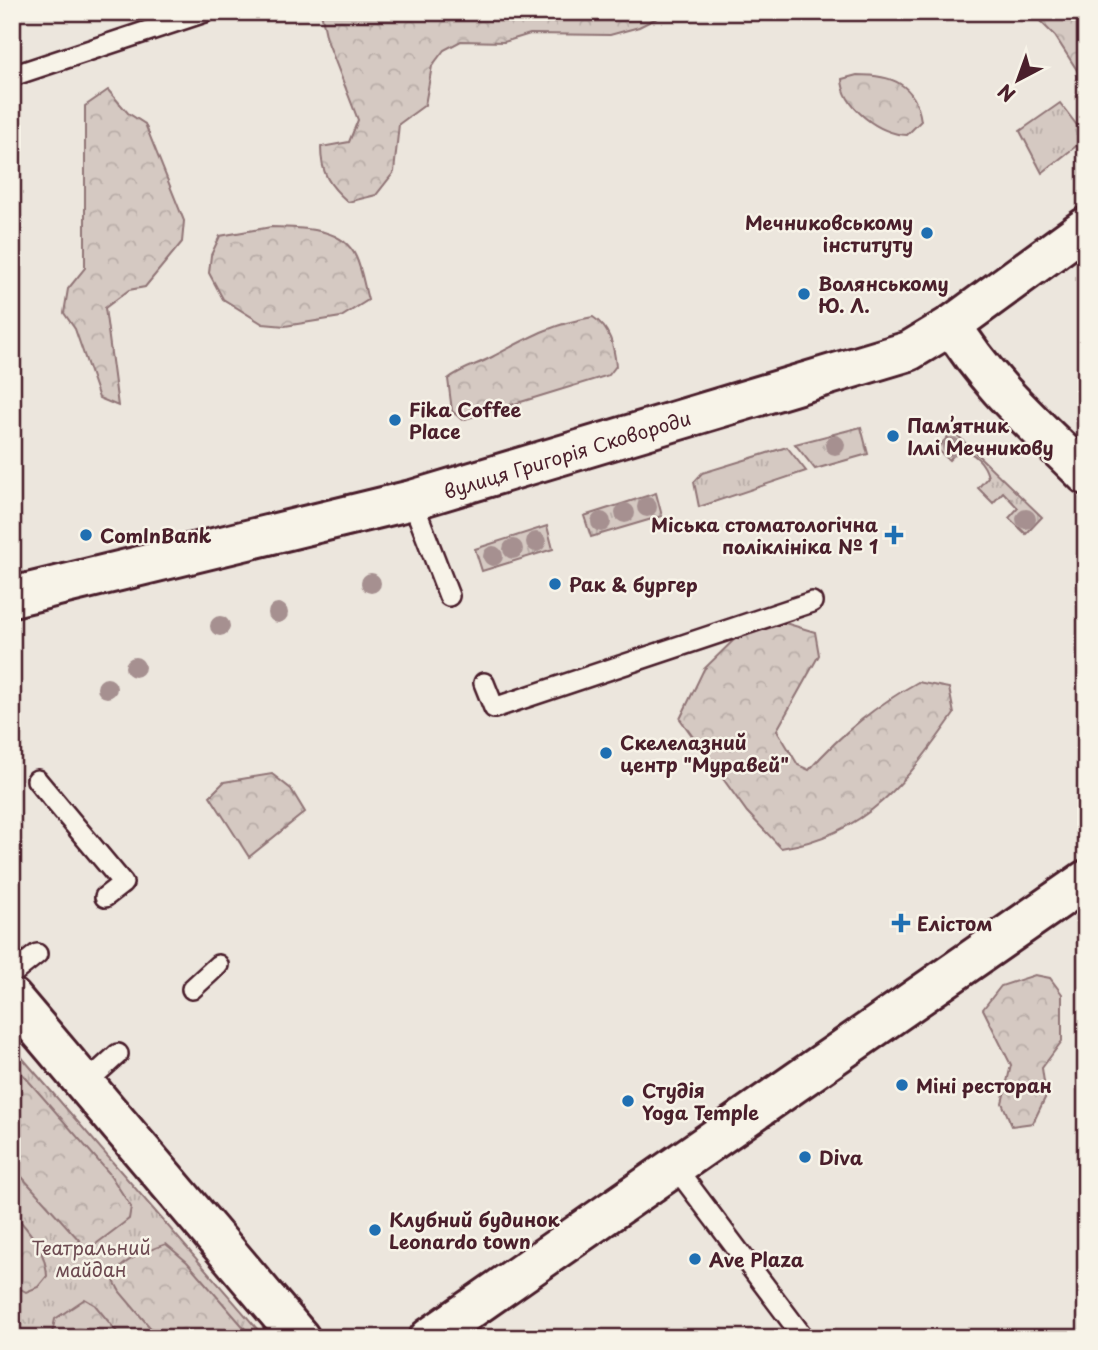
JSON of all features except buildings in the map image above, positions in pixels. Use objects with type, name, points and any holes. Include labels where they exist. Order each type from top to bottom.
[{"type":"street","name":"вулиця Григорія Сковороди","points":[[12,597],[412,500],[909,351],[952,324],[1086,228]]},
{"type":"street","points":[[952,324],[964,345],[1003,393],[1086,475]]},
{"type":"street","points":[[429,1338],[1086,880]]},
{"type":"street","points":[[12,998],[300,1338]]},
{"type":"lane","points":[[12,76],[205,12]]},
{"type":"lane","points":[[412,500],[449,596]]},
{"type":"lane","points":[[484,683],[494,708],[812,601]]},
{"type":"lane","points":[[37,780],[123,883],[105,897]]},
{"type":"lane","points":[[12,974],[37,954]]},
{"type":"lane","points":[[192,989],[218,965]]},
{"type":"lane","points":[[86,1083],[118,1054]]},
{"type":"lane","points":[[676,1168],[804,1338]]},
{"type":"green space","points":[[321,12],[669,12],[639,27],[610,35],[530,34],[504,42],[461,41],[444,50],[432,66],[425,105],[399,124],[394,172],[376,195],[348,202],[327,178],[321,147],[349,142],[358,120],[327,40]]},
{"type":"green space","points":[[1031,12],[1086,12],[1086,84],[1055,36]]},
{"type":"green space","points":[[857,75],[881,77],[900,84],[914,98],[921,121],[907,135],[886,130],[865,118],[849,100],[842,79]]},
{"type":"green space","points":[[108,90],[128,113],[145,124],[184,221],[182,242],[145,287],[129,290],[105,308],[118,406],[99,398],[75,329],[64,313],[68,289],[85,268],[85,106]]},
{"type":"green space","points":[[1060,103],[1082,132],[1080,143],[1042,173],[1020,131]]},
{"type":"green space","points":[[271,227],[319,231],[341,239],[356,257],[368,300],[341,317],[285,326],[263,324],[223,299],[209,273],[211,255],[220,236]]},
{"type":"green space","points":[[593,317],[603,326],[612,345],[616,366],[609,375],[462,420],[452,411],[448,379],[453,375],[540,332]]},
{"type":"green space","points":[[861,427],[868,454],[815,469],[795,444]]},
{"type":"green space","points":[[953,431],[1042,517],[1026,534],[1009,518],[1018,508],[1003,492],[993,503],[978,488],[988,477],[978,459],[960,449],[949,460],[937,449]]},
{"type":"green space","points":[[787,447],[806,471],[699,507],[694,482],[702,473]]},
{"type":"green space","points":[[656,493],[662,516],[591,537],[584,516]]},
{"type":"green space","points":[[547,526],[553,549],[482,571],[475,549]]},
{"type":"green space","points":[[785,623],[815,632],[819,655],[777,730],[798,765],[809,770],[860,721],[918,682],[949,688],[954,714],[901,782],[861,818],[838,831],[781,848],[747,812],[680,719],[704,669],[744,630]]},
{"type":"green space","points":[[272,774],[291,789],[305,812],[249,857],[210,796],[224,782]]},
{"type":"green space","points":[[1035,975],[1050,978],[1062,994],[1062,1041],[1042,1068],[1046,1096],[1033,1123],[1012,1126],[1002,1103],[1011,1065],[983,1009],[1001,986]]},
{"type":"green space","name":"Театральний майдан","points":[[12,1046],[265,1338],[19,1338],[12,1329]]},
{"type":"green space","points":[[12,1062],[109,1173],[131,1207],[129,1219],[88,1250],[12,1166]]},
{"type":"green space","points":[[12,1212],[36,1241],[46,1267],[47,1276],[38,1287],[26,1292],[12,1284]]},
{"type":"green space","points":[[166,1244],[187,1262],[253,1338],[159,1338],[120,1292],[113,1279],[121,1266],[128,1261]]},
{"type":"green space","points":[[85,1299],[95,1305],[122,1338],[51,1338],[55,1319]]},
{"type":"place","name":"Мечниковському інституту","points":[[927,233]]},
{"type":"place","name":"Волянському Ю. Л.","points":[[804,294]]},
{"type":"place","name":"Fika Coffee Place","points":[[395,420]]},
{"type":"place","name":"Пам’ятник Іллі Мечникову","points":[[893,436]]},
{"type":"place","name":"ComInBank","points":[[86,535]]},
{"type":"place","name":"Міська стоматологічна поліклініка № 1","points":[[894,535]]},
{"type":"place","name":"Рак & бургер","points":[[555,584]]},
{"type":"place","name":"Скелелазний центр \"Муравей\"","points":[[606,753]]},
{"type":"place","name":"Елістом","points":[[901,923]]},
{"type":"place","name":"Міні ресторан","points":[[902,1085]]},
{"type":"place","name":"Студiя Yoga Temple","points":[[628,1101]]},
{"type":"place","name":"Diva","points":[[805,1157]]},
{"type":"place","name":"Клубний будинок Leonardo town","points":[[375,1230]]},
{"type":"place","name":"Ave Plaza","points":[[695,1259]]}]
